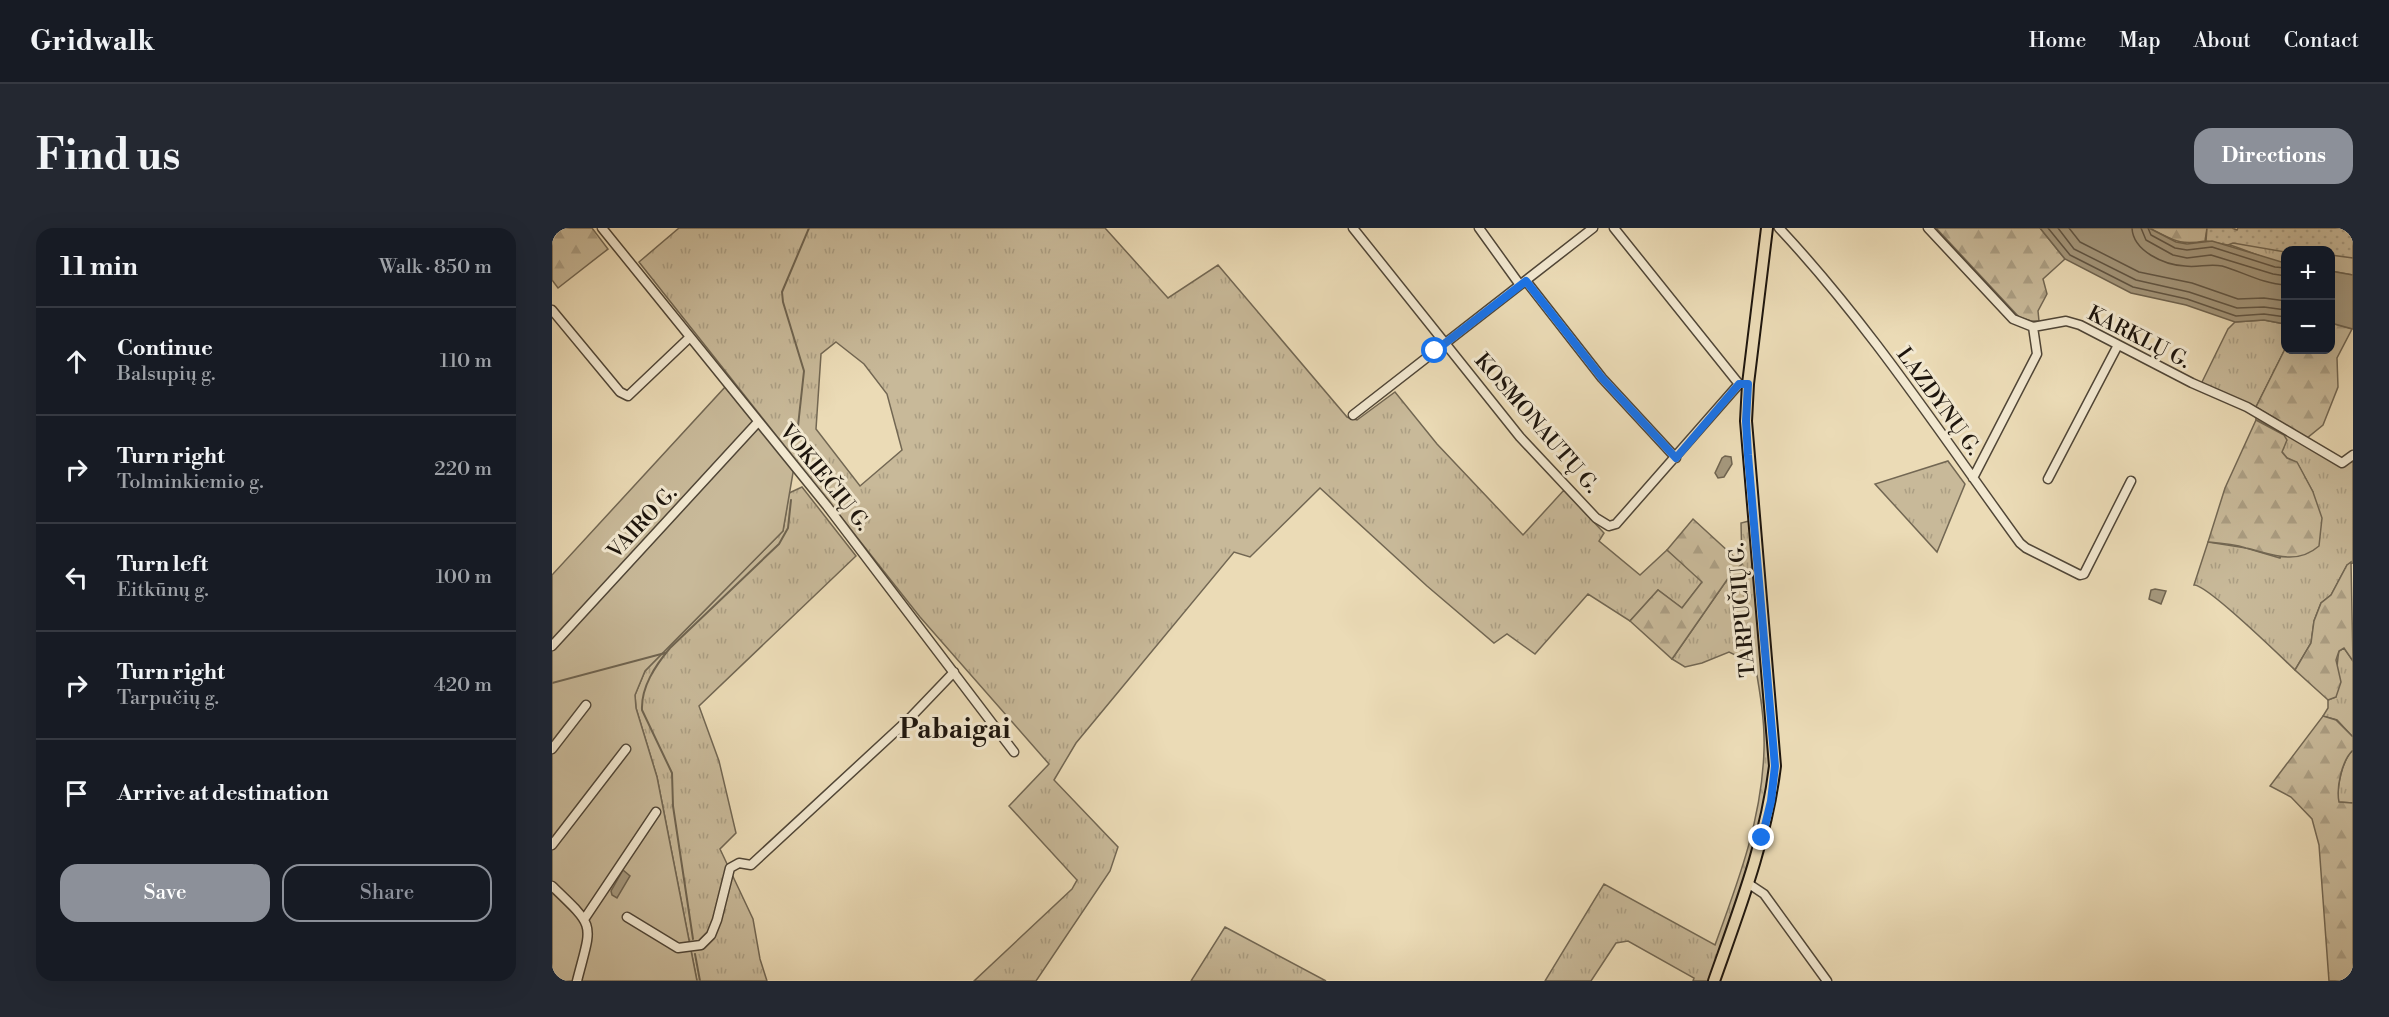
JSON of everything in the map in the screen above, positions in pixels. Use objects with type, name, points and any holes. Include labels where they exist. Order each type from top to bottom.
[{"type":"main road","name":"TARPUČIŲ G.","points":[[1714,981],[1749,884],[1771,801],[1775,766],[1744,384],[1767,228]]},
{"type":"street","name":"VOKIEČIŲ G.","points":[[602,228],[827,506],[1014,752]]},
{"type":"street","name":"KOSMONAUTŲ G.","points":[[1353,228],[1520,437],[1596,518],[1609,526],[1616,524],[1676,458]]},
{"type":"street","points":[[1479,228],[1602,378],[1676,458],[1744,384],[1614,228]]},
{"type":"street","points":[[1353,415],[1593,228]]},
{"type":"street","name":"LAZDYNŲ G.","points":[[1779,228],[1799,248],[1868,334],[2020,543],[2071,570],[2084,574],[2131,481]]},
{"type":"street","points":[[1928,228],[2013,319],[2032,327],[2038,347],[2037,354],[1973,478]]},
{"type":"street","points":[[552,310],[620,392],[628,396],[689,338]]},
{"type":"street","name":"KARKLŲ G.","points":[[2032,327],[2066,321],[2080,325],[2192,383],[2247,407],[2342,463],[2353,455]]},
{"type":"street","points":[[2048,479],[2118,345]]},
{"type":"street","name":"VAIRO G.","points":[[552,645],[758,422]]},
{"type":"street","points":[[627,917],[678,948],[700,945],[711,934],[730,868],[739,863],[751,865],[909,719],[954,672]]},
{"type":"street","points":[[552,749],[585,705]]},
{"type":"street","points":[[552,844],[626,749]]},
{"type":"street","points":[[585,918],[656,812]]},
{"type":"street","points":[[1749,884],[1764,894],[1827,981]]},
{"type":"street","points":[[552,886],[585,918],[588,929],[588,944],[577,981]]},
{"type":"green space","points":[[552,228],[592,228],[608,249],[558,288],[552,280]]},
{"type":"green space","points":[[679,228],[1105,228],[1168,298],[1218,265],[1347,417],[1357,420],[1395,392],[1437,444],[1523,535],[1564,490],[1604,533],[1599,541],[1640,575],[1667,550],[1703,581],[1682,608],[1658,590],[1630,621],[1588,594],[1535,654],[1507,634],[1494,643],[1427,586],[1320,488],[1250,557],[1234,552],[1076,743],[1054,780],[1118,847],[1110,871],[1036,981],[974,981],[1072,889],[1077,880],[1009,806],[1049,764],[920,617],[639,262]],"holes":[[[836,342],[864,364],[887,394],[902,450],[860,486],[816,429],[821,354]]]},
{"type":"green space","points":[[1936,228],[2040,228],[2065,259],[2043,279],[2047,294],[2038,311],[2039,321],[2019,317]]},
{"type":"green space","points":[[2149,228],[2207,228],[2205,241],[2188,243]]},
{"type":"green space","points":[[2207,228],[2237,230],[2238,228],[2353,238],[2353,275],[2335,272],[2335,246],[2281,246],[2281,262],[2226,244],[2206,241]]},
{"type":"green space","points":[[2207,228],[2237,230],[2238,228],[2353,228],[2353,258],[2335,256],[2335,246],[2281,246],[2281,251],[2206,241]]},
{"type":"green space","points":[[2264,320],[2281,323],[2282,354],[2256,407],[2341,460],[2353,462],[2353,563],[2347,565],[2331,595],[2321,603],[2314,621],[2311,643],[2295,670],[2228,608],[2194,585],[2208,542],[2246,548],[2280,558],[2313,492],[2297,463],[2287,458],[2282,452],[2284,435],[2256,420],[2255,407],[2201,384],[2228,329],[2235,322]]},
{"type":"green space","points":[[2335,324],[2352,329],[2337,358],[2338,387],[2323,425],[2307,438],[2256,407],[2282,354],[2335,354]]},
{"type":"green space","points":[[727,385],[794,467],[783,531],[645,671],[635,695],[636,708],[657,777],[697,981],[552,981],[552,575]]},
{"type":"green space","points":[[2256,420],[2284,435],[2287,440],[2282,452],[2287,458],[2297,462],[2313,492],[2322,518],[2319,546],[2302,556],[2284,557],[2208,542],[2225,488]]},
{"type":"green space","points":[[1948,461],[1965,484],[1937,552],[1875,484]]},
{"type":"green space","points":[[802,487],[856,556],[699,706],[719,761],[736,833],[720,849],[753,919],[760,959],[767,981],[697,981],[657,777],[636,708],[635,695],[645,671],[783,531],[789,493]]},
{"type":"green space","points":[[1693,519],[1742,564],[1731,574],[1672,659],[1630,621],[1658,590],[1682,608],[1702,582],[1667,550]]},
{"type":"green space","points":[[1749,521],[1771,780],[1755,851],[1710,981],[1693,981],[1694,978],[1628,941],[1616,943],[1591,981],[1545,981],[1604,884],[1715,945],[1740,874],[1759,801],[1764,750],[1760,696],[1755,664],[1729,652],[1685,667],[1672,659],[1731,574],[1742,564],[1741,523]]},
{"type":"green space","points":[[2351,562],[2353,661],[2344,648],[2339,651],[2336,660],[2341,682],[2336,697],[2328,700],[2295,670],[2311,643],[2314,621],[2321,603],[2331,595],[2347,565]]},
{"type":"green space","points":[[2344,648],[2353,661],[2353,737],[2337,720],[2323,716],[2328,708],[2328,700],[2336,697],[2338,656],[2339,651]]},
{"type":"green space","points":[[2323,716],[2336,720],[2353,737],[2353,750],[2343,767],[2338,796],[2339,802],[2353,803],[2353,981],[2329,981],[2319,845],[2312,819],[2291,797],[2270,786]]},
{"type":"green space","points":[[2353,750],[2353,803],[2338,802],[2341,774]]},
{"type":"green space","points":[[1225,927],[1326,981],[1191,981]]},
{"type":"water","points":[[2040,228],[2149,228],[2176,242],[2187,244],[2212,241],[2281,262],[2281,323],[2264,320],[2235,322],[2186,305],[2131,293],[2065,259]]},
{"type":"water","points":[[2335,272],[2353,275],[2353,329],[2335,324]]},
{"type":"water","points":[[1725,456],[1731,457],[1732,464],[1724,477],[1718,478],[1715,473]]},
{"type":"water","points":[[2151,590],[2166,591],[2161,604],[2149,599]]},
{"type":"water","points":[[623,870],[630,876],[617,898],[612,895],[611,891]]},
{"type":"waterway","points":[[798,426],[804,371],[782,292],[809,228]]},
{"type":"waterway","points":[[693,939],[673,806],[672,773],[642,710],[642,701],[646,685],[654,669],[670,648],[779,544],[788,528],[791,500]]},
{"type":"waterway","points":[[552,683],[665,653]]},
{"type":"waterway","points":[[695,954],[700,981]]},
{"type":"district","name":"Pabaigai","points":[[955,729]]},
{"type":"route","points":[[1435,351],[1526,281],[1602,378],[1676,458],[1739,384],[1748,384],[1746,421],[1748,455],[1775,766],[1771,801],[1762,838]]}]
